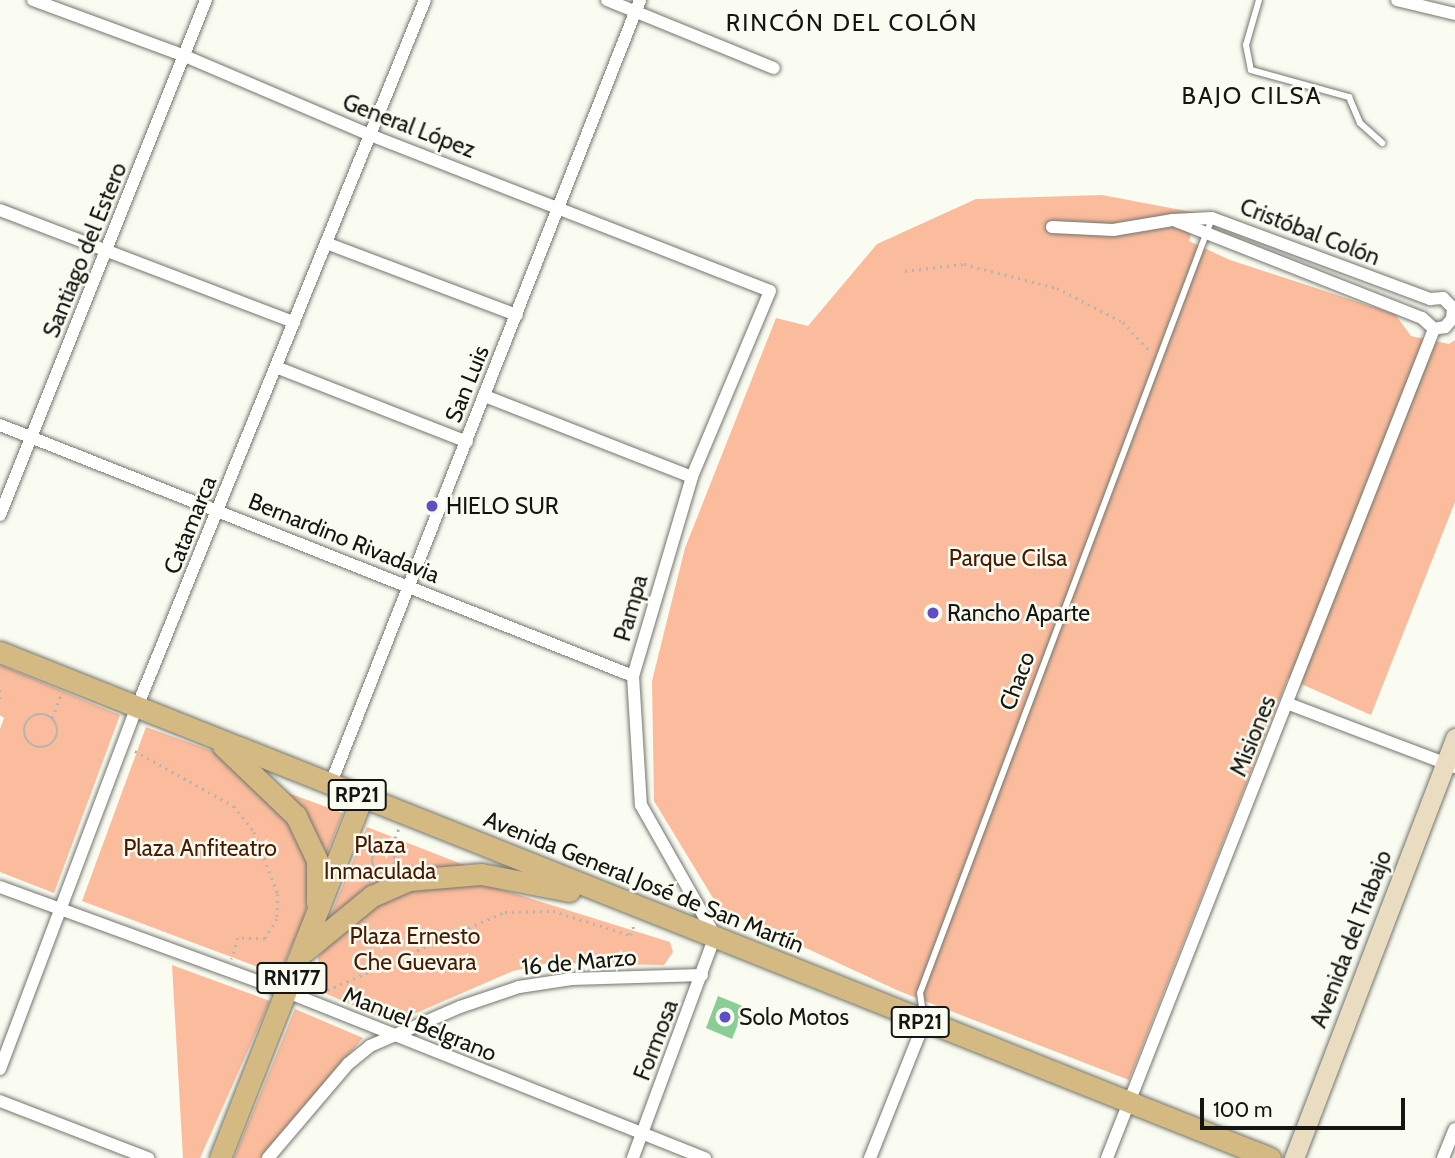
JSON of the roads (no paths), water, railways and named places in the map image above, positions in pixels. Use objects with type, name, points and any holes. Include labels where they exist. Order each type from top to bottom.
[{"type":"main road","name":"Avenida General José de San Martín","points":[[0,652],[615,899],[715,936],[1127,1104],[1270,1158]]},
{"type":"main road","points":[[211,736],[296,817],[317,860],[317,914]]},
{"type":"main road","name":"Avenida del Trabajo","points":[[1294,1158],[1450,765],[1455,738]]},
{"type":"main road","name":"RN177","points":[[220,1158],[296,996],[301,956],[362,798]]},
{"type":"main road","points":[[301,956],[372,896],[409,880],[481,874],[615,899]]},
{"type":"street","name":"General López","points":[[33,0],[185,56],[370,135],[560,207],[769,291]]},
{"type":"street","name":"Santiago del Estero","points":[[0,515],[206,0]]},
{"type":"street","name":"Catamarca","points":[[0,1069],[136,707],[219,511],[425,0]]},
{"type":"street","points":[[607,0],[638,6],[774,68]]},
{"type":"street","points":[[1397,0],[1455,14]]},
{"type":"street","name":"San Luis","points":[[331,783],[411,587],[638,6]]},
{"type":"street","points":[[0,209],[294,322]]},
{"type":"street","name":"Cristóbal Colón","points":[[1052,227],[1112,230],[1173,220],[1212,218],[1430,299],[1443,298],[1454,308],[1452,324],[1434,329],[1422,318],[1173,220]]},
{"type":"street","points":[[326,243],[517,315]]},
{"type":"street","name":"Pampa","points":[[715,936],[641,805],[633,676],[692,477],[769,291]]},
{"type":"street","points":[[1422,318],[1423,307],[1430,299]]},
{"type":"street","name":"Misiones","points":[[1107,1158],[1289,704],[1434,329]]},
{"type":"street","points":[[276,367],[467,442]]},
{"type":"street","points":[[485,396],[692,477]]},
{"type":"street","name":"Bernardino Rivadavia","points":[[0,425],[633,676]]},
{"type":"street","points":[[1289,704],[1450,765]]},
{"type":"street","name":"Manuel Belgrano","points":[[0,887],[296,996],[390,1036],[705,1158]]},
{"type":"street","name":"Formosa","points":[[633,1158],[715,936]]},
{"type":"street","name":"16 de Marzo","points":[[268,1158],[348,1064],[390,1036],[519,987],[571,979],[702,975]]},
{"type":"street","name":"Chaco","points":[[870,1158],[924,1023]]},
{"type":"street","points":[[0,1101],[148,1158]]},
{"type":"street","points":[[1443,1158],[1455,1129]]},
{"type":"lane","points":[[1259,0],[1246,46],[1251,70],[1349,97],[1360,123],[1382,143]]},
{"type":"lane","name":"Chaco","points":[[924,1023],[920,993],[1160,362],[1212,218]]},
{"type":"place","name":"HIELO SUR","points":[[432,506]]},
{"type":"place","name":"Rancho Aparte","points":[[933,613]]},
{"type":"place","name":"Solo Motos","points":[[725,1017]]},
{"type":"district","name":"RINCÓN DEL COLÓN","points":[[852,23]]},
{"type":"district","name":"BAJO CILSA","points":[[1252,96]]},
{"type":"park label","name":"Parque Cilsa","points":[[1008,558]]},
{"type":"park label","name":"Plaza Anfiteatro","points":[[200,848]]},
{"type":"park label","name":"Plaza Inmaculada","points":[[380,858]]},
{"type":"park label","name":"Plaza Ernesto Che Guevara","points":[[415,949]]}]
